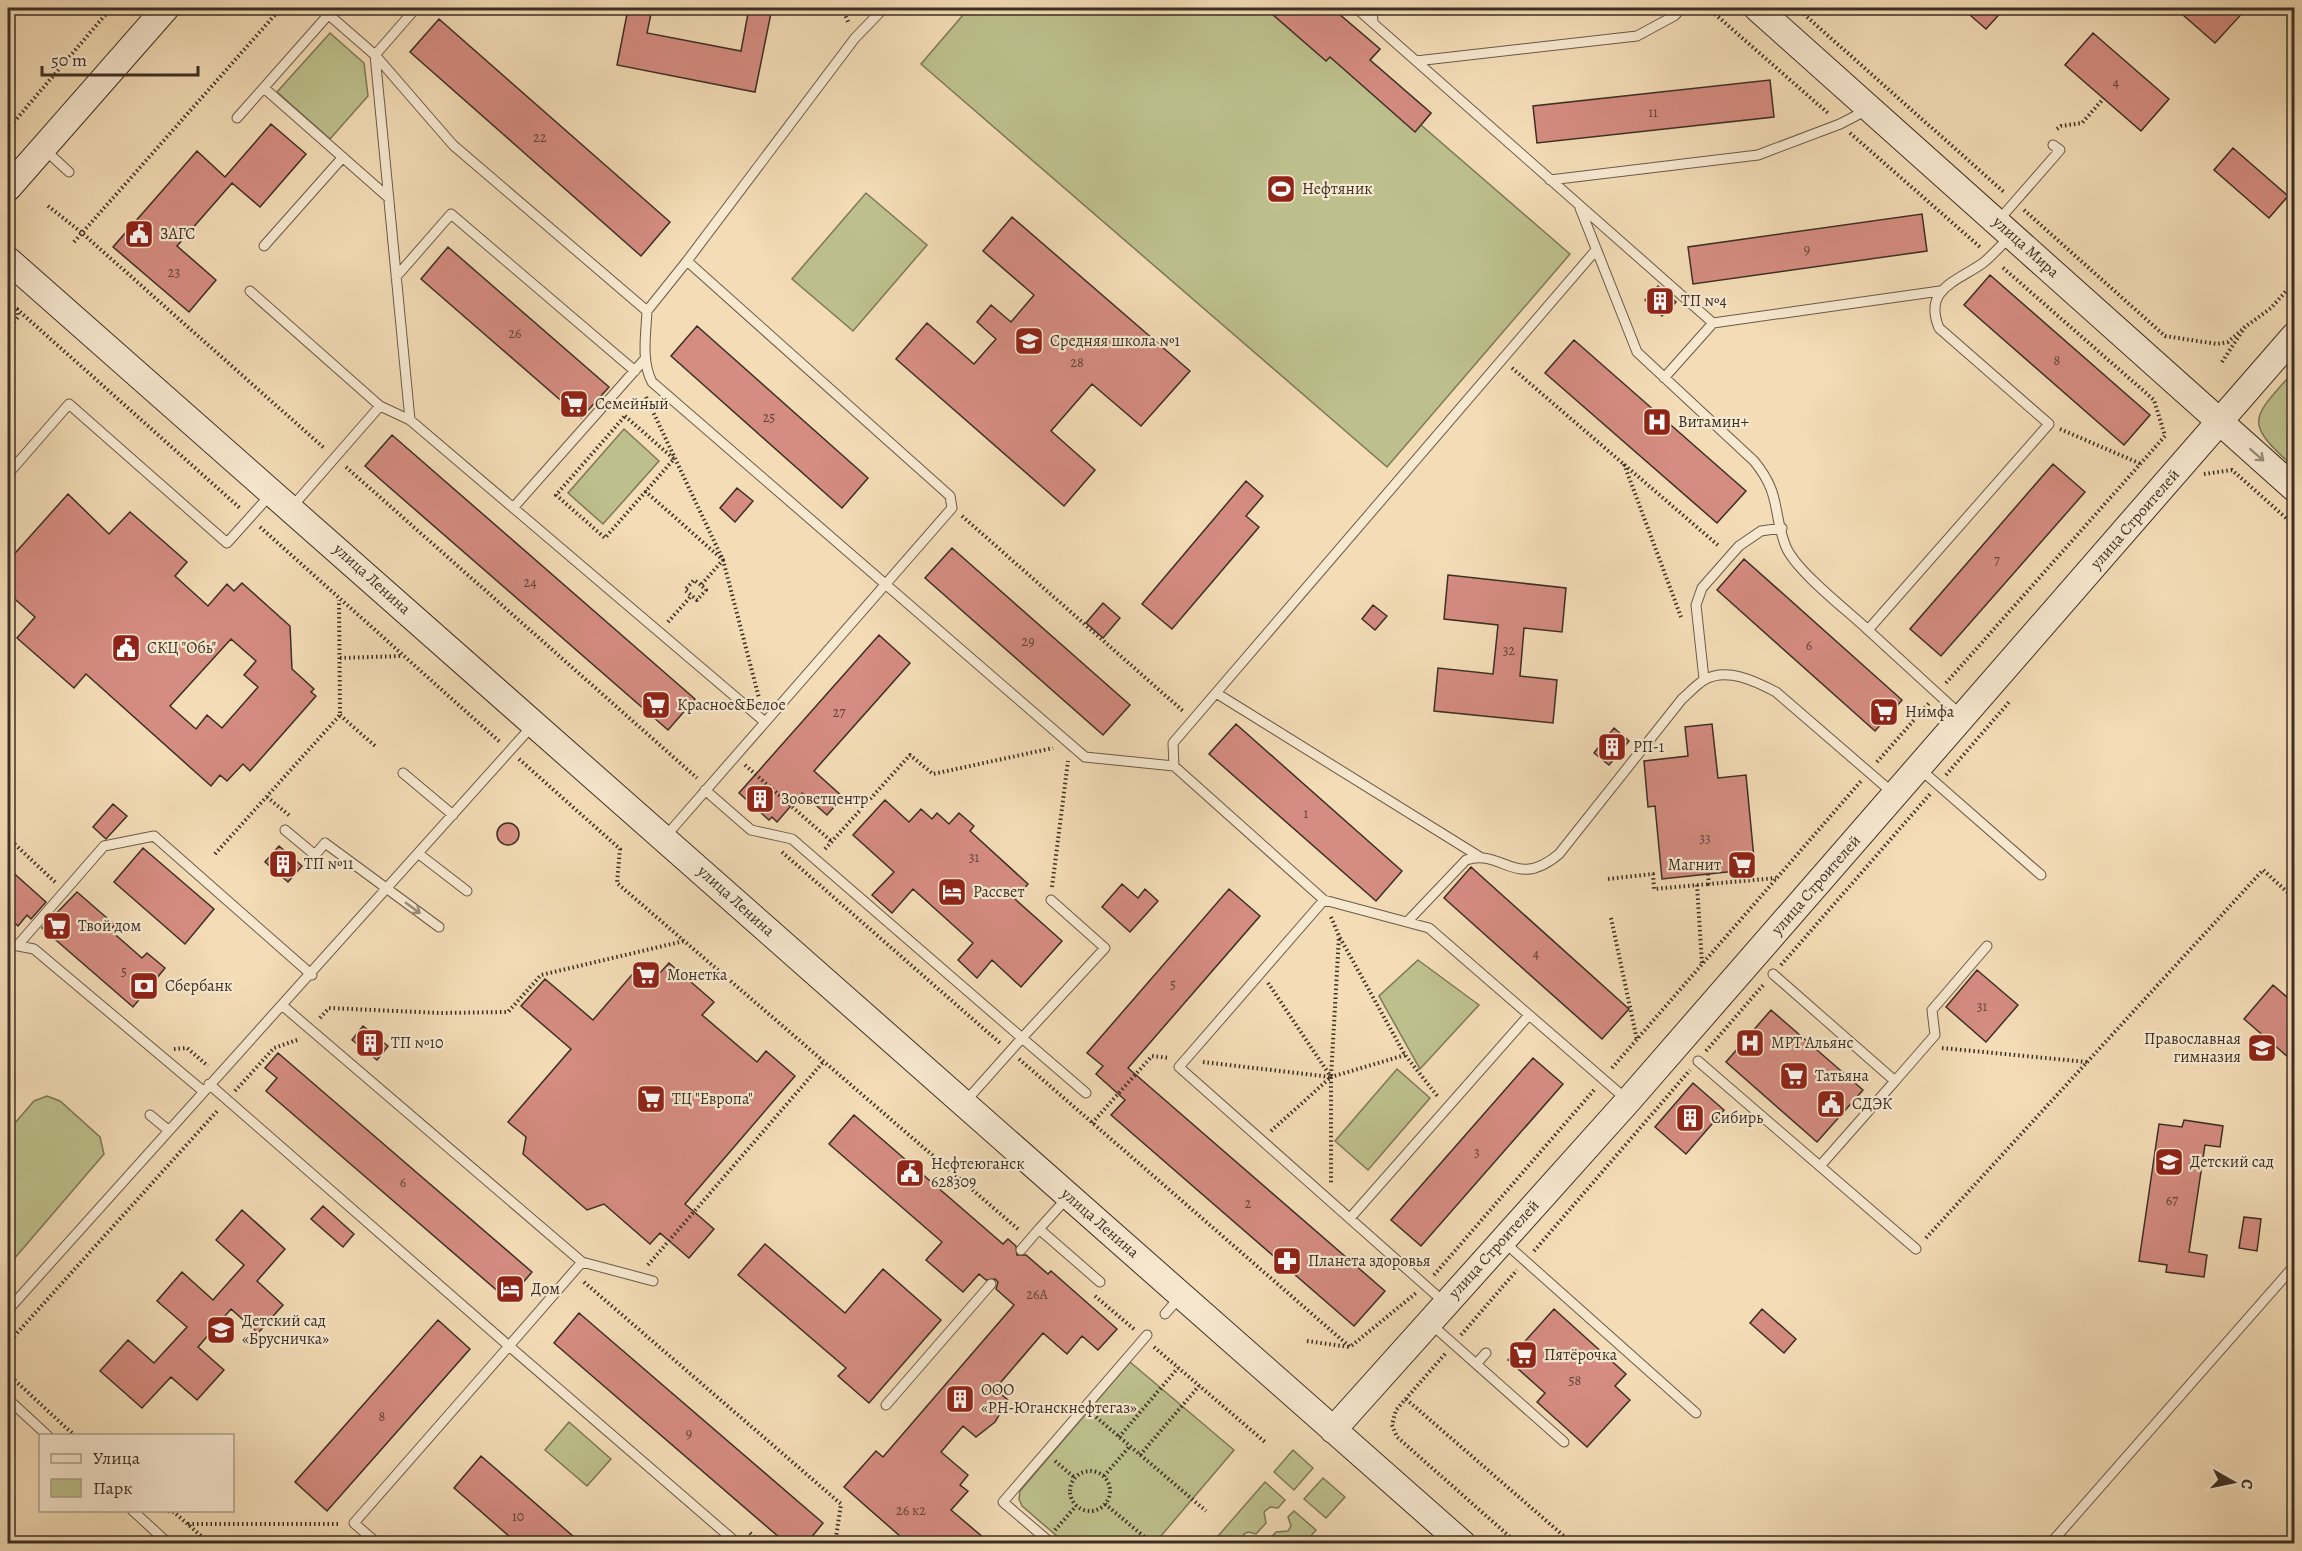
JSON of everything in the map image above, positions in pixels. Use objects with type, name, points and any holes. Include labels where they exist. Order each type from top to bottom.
[{"type":"main road","points":[[8,188],[166,8]]},
{"type":"main road","name":"улица Мира","points":[[1757,8],[1871,107],[2219,423],[2295,488]]},
{"type":"main road","name":"улица Ленина","points":[[8,260],[1069,1196],[1173,1305],[1332,1430],[1463,1544]]},
{"type":"main road","name":"улица Строителей","points":[[1332,1430],[1628,1101],[2295,336]]},
{"type":"lane","points":[[410,420],[375,55],[416,8]]},
{"type":"lane","points":[[884,8],[855,38],[647,311],[645,359],[646,372],[652,382],[1085,757],[1174,766],[1324,900],[1429,928],[1628,1101]]},
{"type":"lane","points":[[1356,8],[1713,323]]},
{"type":"lane","points":[[1372,8],[1373,23]]},
{"type":"lane","points":[[1416,61],[1637,36],[1682,8]]},
{"type":"lane","points":[[237,118],[325,11],[375,55],[453,145],[647,311]]},
{"type":"lane","points":[[264,87],[389,198]]},
{"type":"lane","points":[[1550,180],[1758,155],[1840,124],[1871,107]]},
{"type":"lane","points":[[1664,378],[1713,323],[1940,291],[1990,256],[2005,228],[2060,150],[2053,145]]},
{"type":"lane","points":[[42,148],[69,171]]},
{"type":"lane","points":[[264,246],[342,157]]},
{"type":"lane","points":[[1580,206],[1637,352],[1754,460],[1767,476],[1774,493],[1786,546],[1794,561],[1963,716]]},
{"type":"lane","points":[[396,277],[451,214],[635,371]]},
{"type":"lane","points":[[1174,766],[1173,743],[1596,250]]},
{"type":"lane","points":[[664,838],[952,508],[950,496],[687,261]]},
{"type":"lane","points":[[250,291],[381,406],[410,420],[765,722]]},
{"type":"lane","points":[[1868,630],[2049,424],[1939,328],[1933,313],[1940,291]]},
{"type":"lane","points":[[513,508],[645,359]]},
{"type":"lane","points":[[8,474],[69,404],[227,543],[250,518],[282,500],[336,458],[381,406]]},
{"type":"lane","points":[[1704,680],[1696,605],[1702,588],[1739,546],[1761,531],[1782,528]]},
{"type":"lane","points":[[1216,693],[1482,858],[1523,870],[1536,869],[1559,854],[1682,699],[1704,680],[1730,675],[1756,681],[1776,692],[1894,795]]},
{"type":"lane","points":[[8,1310],[206,1088],[312,975],[534,724]]},
{"type":"lane","points":[[1918,767],[2041,875]]},
{"type":"lane","points":[[403,773],[453,815]]},
{"type":"lane","points":[[706,789],[751,830],[792,839],[1086,1093]]},
{"type":"lane","points":[[285,830],[315,855],[325,843],[439,927]]},
{"type":"lane","points":[[12,945],[44,915],[104,846],[154,836],[312,975]]},
{"type":"lane","points":[[419,854],[467,891]]},
{"type":"lane","points":[[1407,922],[1456,867],[1466,860],[1482,858]]},
{"type":"lane","points":[[963,1104],[1105,948],[1051,900]]},
{"type":"lane","points":[[1324,900],[1179,1067],[1446,1303]]},
{"type":"lane","points":[[12,945],[34,949],[206,1088],[227,1100],[738,1544]]},
{"type":"lane","points":[[1820,1166],[1935,1035],[1932,1010],[1987,946]]},
{"type":"lane","points":[[1773,974],[1895,1081]]},
{"type":"lane","points":[[284,1006],[582,1262],[653,1281]]},
{"type":"lane","points":[[1351,1217],[1529,1015]]},
{"type":"lane","points":[[1698,1061],[1916,1249]]},
{"type":"lane","points":[[150,1115],[168,1130]]},
{"type":"lane","points":[[1021,1250],[1069,1196]]},
{"type":"lane","points":[[1039,1229],[1100,1282]]},
{"type":"lane","points":[[1502,1241],[1696,1413]]},
{"type":"lane","points":[[378,1544],[354,1523],[582,1262]]},
{"type":"lane","points":[[2050,1544],[2295,1266]]},
{"type":"lane","points":[[1542,1291],[1549,1282]]},
{"type":"lane","points":[[886,1405],[991,1284]]},
{"type":"lane","points":[[1429,1322],[1564,1442]]},
{"type":"lane","points":[[1052,1544],[1003,1502],[1146,1337]]},
{"type":"lane","points":[[1476,1364],[1486,1353]]},
{"type":"lane","points":[[8,1399],[46,1434]]},
{"type":"lane","points":[[134,1512],[169,1544]]},
{"type":"path","points":[[8,129],[111,8]]},
{"type":"path","points":[[74,242],[281,8]]},
{"type":"path","points":[[1307,1341],[1350,1347],[1425,1285],[1869,772],[2165,436],[2154,400],[1708,8]]},
{"type":"path","points":[[2057,129],[2061,126],[2082,123],[2104,98]]},
{"type":"path","points":[[48,206],[81,232],[706,789]]},
{"type":"path","points":[[2222,362],[2245,327],[2271,308],[2295,282]]},
{"type":"path","points":[[8,306],[17,309],[620,849],[617,883],[1030,1240]]},
{"type":"path","points":[[8,329],[18,317],[17,309]]},
{"type":"path","points":[[1503,359],[1730,556]]},
{"type":"path","points":[[635,371],[723,560],[765,722]]},
{"type":"path","points":[[625,416],[674,459],[605,538],[556,495],[625,416]]},
{"type":"path","points":[[2049,424],[2141,464]]},
{"type":"path","points":[[1623,464],[1684,626]]},
{"type":"path","points":[[2198,482],[2206,473],[2232,470],[2295,525]]},
{"type":"path","points":[[645,491],[723,560]]},
{"type":"path","points":[[952,508],[1193,720]]},
{"type":"path","points":[[701,585],[723,560]]},
{"type":"path","points":[[694,580],[701,585],[706,590],[697,600],[686,590],[694,580]]},
{"type":"path","points":[[659,632],[692,595]]},
{"type":"path","points":[[215,854],[340,715],[339,599]]},
{"type":"path","points":[[340,658],[403,656]]},
{"type":"path","points":[[1518,1544],[1397,1437],[1392,1425],[1396,1410],[2014,695]]},
{"type":"path","points":[[340,715],[375,746]]},
{"type":"path","points":[[804,872],[910,755],[933,774],[1071,744],[1051,900]]},
{"type":"path","points":[[735,756],[832,842]]},
{"type":"path","points":[[267,797],[297,822]]},
{"type":"path","points":[[757,831],[1350,1347]]},
{"type":"path","points":[[8,838],[55,880],[44,915]]},
{"type":"path","points":[[1916,1249],[2263,870],[2295,898]]},
{"type":"path","points":[[1608,879],[1653,874],[1654,889],[1777,878]]},
{"type":"path","points":[[1708,874],[1709,884]]},
{"type":"path","points":[[1697,885],[1702,965]]},
{"type":"path","points":[[1324,900],[1339,936],[1405,1055],[1435,1094],[1449,1106]]},
{"type":"path","points":[[1611,918],[1637,1040]]},
{"type":"path","points":[[1331,1200],[1331,1077],[1339,936]]},
{"type":"path","points":[[8,1343],[274,1048],[301,1039],[329,1008],[441,1014],[508,1012],[541,975],[684,941]]},
{"type":"path","points":[[1261,972],[1331,1077]]},
{"type":"path","points":[[301,1039],[310,1047]]},
{"type":"path","points":[[1925,1046],[2087,1062]]},
{"type":"path","points":[[1092,1123],[1152,1056],[1331,1077],[1405,1055]]},
{"type":"path","points":[[638,1277],[824,1061]]},
{"type":"path","points":[[1261,1140],[1331,1077]]},
{"type":"path","points":[[236,1090],[245,1098]]},
{"type":"path","points":[[573,1273],[840,1504],[835,1544]]},
{"type":"path","points":[[1092,1293],[1146,1337],[1198,1386],[1265,1442]]},
{"type":"path","points":[[1119,1437],[1178,1368]]},
{"type":"path","points":[[8,1374],[73,1434]]},
{"type":"path","points":[[1140,1455],[1198,1386]]},
{"type":"path","points":[[1407,1399],[1573,1544]]},
{"type":"path","points":[[1088,1410],[1206,1511]]},
{"type":"path","points":[[1104,1476],[1130,1446]]},
{"type":"path","points":[[1049,1455],[1075,1478]]},
{"type":"path","points":[[1086,1471],[1104,1476],[1110,1487],[1105,1504],[1094,1510],[1076,1506],[1070,1492],[1075,1478],[1086,1471]]},
{"type":"path","points":[[1105,1504],[1153,1544]]},
{"type":"path","points":[[1053,1533],[1076,1506]]},
{"type":"path","points":[[174,1512],[210,1544]]},
{"type":"path","points":[[340,1524],[347,1515]]},
{"type":"path","points":[[188,1524],[340,1524],[347,1530]]},
{"type":"path","points":[[743,1528],[761,1544]]},
{"type":"green space","name":"Нефтяник","points":[[969,8],[1332,8],[1380,49],[1370,60],[1431,113],[1421,125],[1570,254],[1387,467],[921,64]]},
{"type":"green space","points":[[330,33],[364,63],[368,96],[330,139],[277,92]]},
{"type":"green space","points":[[866,193],[927,245],[853,331],[792,279]]},
{"type":"green space","points":[[2294,371],[2294,467],[2266,439],[2260,429],[2259,420],[2269,400]]},
{"type":"green space","points":[[624,429],[659,461],[603,524],[568,493]]},
{"type":"green space","points":[[1418,960],[1479,1005],[1420,1069],[1379,996]]},
{"type":"green space","points":[[1397,1069],[1430,1098],[1368,1170],[1335,1141]]},
{"type":"green space","points":[[47,1096],[60,1101],[100,1137],[104,1154],[8,1266],[8,1131],[34,1101]]},
{"type":"green space","points":[[1130,1362],[1234,1450],[1155,1543],[1065,1543],[1022,1506],[1019,1499],[1020,1491]]},
{"type":"green space","points":[[569,1422],[611,1459],[587,1486],[545,1450]]},
{"type":"green space","points":[[1293,1450],[1313,1468],[1294,1490],[1274,1472]]},
{"type":"green space","points":[[1323,1478],[1345,1497],[1326,1518],[1304,1499]]},
{"type":"green space","points":[[1265,1482],[1285,1500],[1278,1508],[1270,1507],[1264,1512],[1266,1523],[1256,1534],[1248,1532],[1244,1534],[1241,1543],[1212,1543]]},
{"type":"green space","points":[[1294,1511],[1316,1530],[1305,1543],[1266,1543],[1276,1532],[1288,1531],[1291,1526],[1288,1517]]},
{"type":"building","points":[[749,8],[772,8],[755,92],[617,65],[628,9],[651,14],[647,33],[741,51]]},
{"type":"building","points":[[1265,8],[1332,8],[1380,49],[1370,60],[1431,113],[1415,132],[1330,57],[1326,61]]},
{"type":"building","points":[[1962,8],[2005,8],[1986,29]]},
{"type":"building","points":[[2175,8],[2247,8],[2215,43]]},
{"type":"building","points":[[439,19],[670,222],[641,256],[410,52]]},
{"type":"building","points":[[2093,33],[2169,99],[2141,131],[2065,65]]},
{"type":"building","points":[[1770,80],[1774,117],[1537,143],[1533,106]]},
{"type":"building","points":[[271,124],[306,154],[260,207],[232,183],[177,246],[216,280],[189,312],[113,247],[197,151],[225,177]]},
{"type":"building","points":[[2233,148],[2288,196],[2269,218],[2214,170]]},
{"type":"building","points":[[1922,214],[1927,251],[1693,284],[1688,247]]},
{"type":"building","points":[[1012,217],[1190,371],[1141,426],[1092,384],[1051,431],[1095,470],[1064,506],[896,359],[927,323],[974,364],[996,339],[977,322],[991,305],[1011,322],[1034,295],[983,251]]},
{"type":"building","points":[[448,247],[609,387],[581,418],[421,279]]},
{"type":"building","points":[[1990,275],[2150,415],[2124,445],[1964,305]]},
{"type":"building","name":"ТП №4","points":[[1658,286],[1676,302],[1662,316],[1645,300]]},
{"type":"building","points":[[697,326],[868,478],[842,508],[671,356]]},
{"type":"building","points":[[1574,340],[1746,491],[1717,523],[1545,373]]},
{"type":"building","points":[[392,435],[695,699],[668,730],[365,466]]},
{"type":"building","points":[[2053,464],[2085,492],[1941,656],[1910,629]]},
{"type":"building","points":[[1246,481],[1263,496],[1246,516],[1259,527],[1172,629],[1142,604]]},
{"type":"building","points":[[737,488],[753,501],[735,522],[720,508]]},
{"type":"building","name":"СКЦ \"Обь\"","points":[[68,494],[109,534],[130,512],[187,562],[175,576],[208,606],[227,584],[234,591],[242,583],[290,626],[292,669],[314,689],[311,692],[316,696],[250,771],[243,764],[227,781],[220,775],[211,786],[86,674],[74,688],[17,638],[35,617],[8,593],[8,561]],"holes":[[[231,639],[256,661],[244,675],[258,687],[222,728],[207,715],[196,729],[170,706]]]},
{"type":"building","points":[[952,548],[1130,705],[1103,735],[925,578]]},
{"type":"building","points":[[1744,559],[1902,700],[1875,731],[1717,590]]},
{"type":"building","points":[[1448,575],[1566,588],[1562,632],[1524,628],[1520,676],[1557,680],[1553,723],[1434,711],[1438,668],[1493,674],[1498,625],[1444,619]]},
{"type":"building","points":[[1103,603],[1120,618],[1103,638],[1086,623]]},
{"type":"building","points":[[1373,605],[1387,616],[1375,630],[1362,619]]},
{"type":"building","points":[[879,635],[910,663],[814,771],[843,797],[827,815],[802,793],[777,822],[772,817],[769,820],[739,793]]},
{"type":"building","points":[[1236,724],[1402,871],[1376,901],[1209,754]]},
{"type":"building","points":[[1712,724],[1718,778],[1746,775],[1755,869],[1662,879],[1655,806],[1648,807],[1644,761],[1688,756],[1685,727]]},
{"type":"building","name":"РП-1","points":[[1614,728],[1629,741],[1609,765],[1594,753]]},
{"type":"building","name":"Рассвет","points":[[885,800],[909,822],[921,809],[932,819],[937,813],[949,824],[959,813],[974,826],[970,831],[1028,884],[1015,899],[1062,941],[1021,987],[992,960],[977,978],[958,960],[973,943],[913,889],[892,913],[872,895],[894,872],[853,835]]},
{"type":"building","points":[[113,804],[127,816],[106,839],[93,827]]},
{"type":"building","points":[[508,823],[516,826],[519,834],[516,842],[508,845],[500,842],[497,834],[500,826]]},
{"type":"building","name":"ТП №11","points":[[279,846],[302,866],[288,882],[265,862]]},
{"type":"building","points":[[143,848],[214,909],[185,944],[114,882]]},
{"type":"building","points":[[1471,867],[1629,1009],[1602,1039],[1444,898]]},
{"type":"building","points":[[8,868],[46,902],[31,919],[27,915],[18,926],[8,917]]},
{"type":"building","points":[[1122,884],[1138,898],[1145,889],[1158,901],[1130,932],[1102,907]]},
{"type":"building","points":[[1229,889],[1260,916],[1128,1068],[1385,1291],[1354,1326],[1111,1115],[1125,1100],[1096,1074],[1103,1066],[1087,1053]]},
{"type":"building","points":[[77,892],[115,925],[110,930],[142,958],[147,953],[165,968],[133,1007],[42,928]]},
{"type":"building","name":"ТЦ \"Европа\"","points":[[643,962],[658,975],[669,963],[714,1002],[702,1015],[757,1062],[766,1051],[795,1076],[685,1204],[714,1229],[689,1258],[660,1233],[650,1244],[604,1204],[587,1210],[523,1154],[526,1137],[508,1122],[571,1049],[521,1006],[545,979],[593,1020]]},
{"type":"building","points":[[1977,970],[2018,1005],[1986,1042],[1946,1007]]},
{"type":"building","points":[[2273,985],[2295,1004],[2295,1063],[2244,1019]]},
{"type":"building","name":"Татьяна","points":[[1771,1010],[1863,1090],[1817,1142],[1726,1062]]},
{"type":"building","name":"ТП №10","points":[[363,1026],[388,1046],[377,1060],[352,1040]]},
{"type":"building","points":[[278,1053],[532,1272],[508,1300],[266,1091],[277,1078],[265,1068]]},
{"type":"building","points":[[1533,1058],[1563,1084],[1421,1246],[1391,1220]]},
{"type":"building","name":"Сибирь","points":[[1693,1083],[1724,1110],[1686,1154],[1655,1127]]},
{"type":"building","points":[[854,1115],[1003,1244],[1008,1239],[1016,1246],[1017,1255],[1026,1255],[1048,1274],[1051,1271],[1117,1329],[1098,1350],[1082,1336],[1067,1354],[1043,1333],[995,1389],[1008,1400],[995,1422],[976,1437],[963,1426],[941,1452],[968,1475],[960,1485],[968,1491],[951,1510],[991,1544],[909,1544],[844,1487],[876,1451],[883,1457],[1014,1305],[996,1289],[998,1282],[995,1279],[986,1280],[979,1274],[963,1292],[926,1260],[942,1242],[829,1144]]},
{"type":"building","points":[[2184,1120],[2223,1126],[2220,1147],[2205,1145],[2189,1252],[2207,1255],[2204,1277],[2166,1272],[2167,1265],[2139,1261],[2159,1124],[2182,1127]]},
{"type":"building","points":[[323,1206],[354,1234],[343,1247],[311,1219]]},
{"type":"building","points":[[242,1210],[285,1249],[257,1281],[283,1305],[258,1333],[231,1309],[198,1347],[224,1370],[197,1400],[171,1377],[142,1408],[100,1371],[128,1340],[154,1363],[187,1327],[157,1301],[182,1272],[213,1300],[244,1265],[216,1240]]},
{"type":"building","points":[[2244,1217],[2261,1219],[2257,1251],[2239,1248]]},
{"type":"building","points":[[765,1244],[845,1313],[883,1269],[941,1320],[869,1403],[838,1376],[846,1368],[738,1275]]},
{"type":"building","points":[[1554,1309],[1626,1374],[1615,1386],[1630,1400],[1587,1447],[1537,1402],[1545,1393],[1508,1360]]},
{"type":"building","points":[[1762,1309],[1796,1339],[1784,1353],[1750,1323]]},
{"type":"building","points":[[579,1313],[823,1523],[806,1544],[787,1544],[554,1343]]},
{"type":"building","points":[[438,1320],[470,1349],[327,1511],[295,1482]]},
{"type":"building","points":[[481,1456],[582,1544],[518,1544],[454,1488]]},
{"type":"place","name":"Нефтяник","points":[[1281,189]]},
{"type":"place","name":"ЗАГС","points":[[139,234]]},
{"type":"place","name":"ТП №4","points":[[1660,301]]},
{"type":"place","name":"Средняя школа №1","points":[[1029,341]]},
{"type":"place","name":"Семейный","points":[[574,404]]},
{"type":"place","name":"Витамин+","points":[[1657,422]]},
{"type":"place","name":"СКЦ \"Обь\"","points":[[126,648]]},
{"type":"place","name":"Красное&Белое","points":[[656,705]]},
{"type":"place","name":"Нимфа","points":[[1884,712]]},
{"type":"place","name":"РП-1","points":[[1612,747]]},
{"type":"place","name":"Зооветцентр","points":[[760,799]]},
{"type":"place","name":"ТП №11","points":[[283,864]]},
{"type":"place","name":"Магнит","points":[[1742,865]]},
{"type":"place","name":"Рассвет","points":[[952,892]]},
{"type":"place","name":"Твой дом","points":[[57,926]]},
{"type":"place","name":"Монетка","points":[[646,975]]},
{"type":"place","name":"Сбербанк","points":[[144,986]]},
{"type":"place","name":"ТП №10","points":[[370,1043]]},
{"type":"place","name":"МРТ Альянс","points":[[1750,1043]]},
{"type":"place","name":"Православная гимназия","points":[[2262,1048]]},
{"type":"place","name":"Татьяна","points":[[1794,1076]]},
{"type":"place","name":"ТЦ \"Европа\"","points":[[651,1099]]},
{"type":"place","name":"СДЭК","points":[[1831,1104]]},
{"type":"place","name":"Сибирь","points":[[1690,1118]]},
{"type":"place","name":"Детский сад","points":[[2169,1162]]},
{"type":"place","name":"Нефтеюганск 628309","points":[[910,1173]]},
{"type":"place","name":"Планета здоровья","points":[[1287,1261]]},
{"type":"place","name":"Дом","points":[[510,1289]]},
{"type":"place","name":"Детский сад «Брусничка»","points":[[221,1330]]},
{"type":"place","name":"Пятёрочка","points":[[1523,1355]]},
{"type":"place","name":"ООО «РН-Юганскнефтегаз»","points":[[960,1399]]}]
